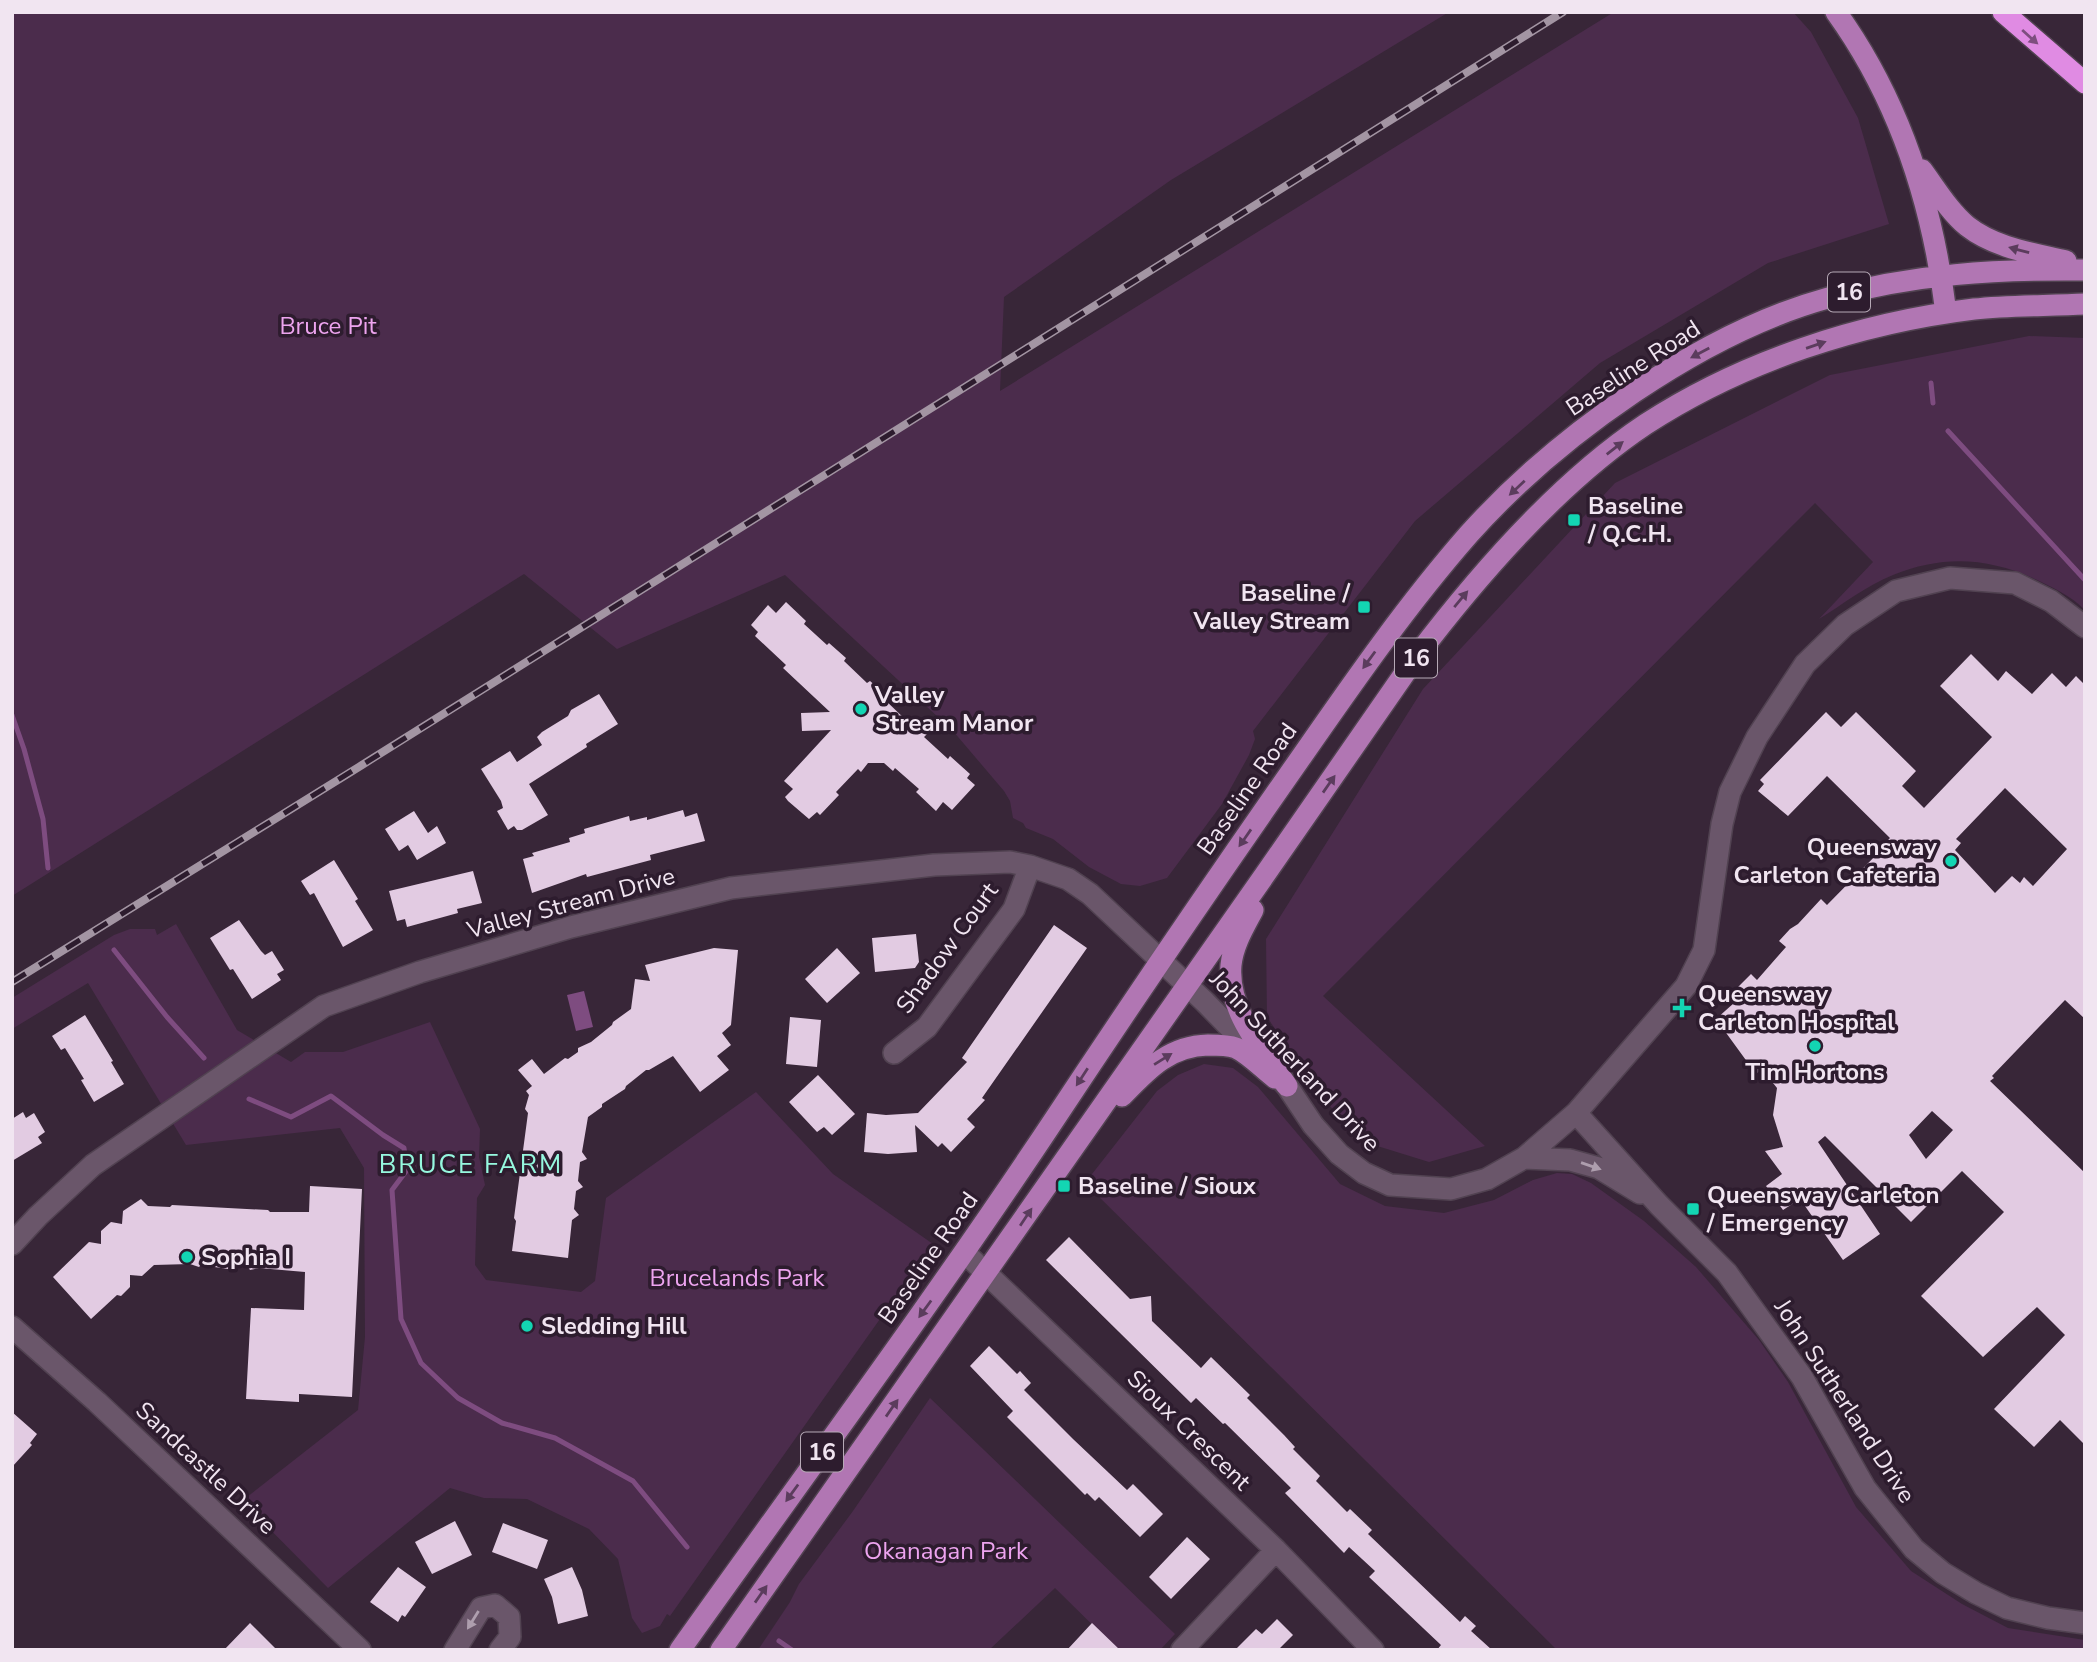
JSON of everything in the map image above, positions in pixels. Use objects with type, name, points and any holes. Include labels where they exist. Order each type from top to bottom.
[{"type":"highway","points":[[2003,12],[2085,86]]},
{"type":"main road","points":[[1836,12],[1876,78],[1911,155],[1924,194],[1942,275],[1947,313]]},
{"type":"main road","points":[[1911,155],[1955,213],[1980,235],[2015,249],[2085,268]]},
{"type":"main road","name":"Baseline Road","points":[[680,1650],[965,1253],[1160,959],[1402,615],[1473,530],[1558,450],[1607,411],[1697,354],[1760,322],[1823,299],[1914,278],[2085,268]]},
{"type":"main road","name":"16","points":[[721,1650],[988,1273],[1416,657],[1467,592],[1563,493],[1646,425],[1675,407],[1749,370],[1864,330],[1947,313],[1976,309],[2085,304]]},
{"type":"main road","points":[[1286,1086],[1239,1012],[1233,995],[1231,965],[1237,940],[1290,840]]},
{"type":"main road","points":[[1079,1140],[1150,1067],[1166,1055],[1182,1049],[1216,1045],[1235,1048],[1286,1086]]},
{"type":"street","name":"John Sutherland Drive","points":[[1187,984],[1286,1086],[1313,1125],[1339,1154],[1364,1173],[1390,1185],[1451,1189],[1487,1179],[1524,1158],[1576,1113],[1670,1006],[1697,968],[1704,950],[1722,824],[1730,792],[1757,737],[1805,664],[1836,634],[1896,592],[1950,578],[2015,583],[2051,601],[2085,627]]},
{"type":"street","name":"Valley Stream Drive","points":[[12,1244],[93,1165],[324,1006],[420,972],[571,927],[730,888],[934,865],[1010,862],[1030,866],[1068,879],[1090,894],[1187,984]]},
{"type":"street","name":"Shadow Court","points":[[894,1053],[927,1027],[1014,909],[1030,866]]},
{"type":"street","name":"John Sutherland Drive","points":[[1576,1113],[1740,1289],[1802,1377],[1865,1488],[1914,1549],[1943,1573],[2007,1608],[2085,1623]]},
{"type":"street","name":"John Sutherland Drive","points":[[1524,1158],[1570,1160],[1598,1168],[1660,1205]]},
{"type":"street","name":"Sioux Crescent","points":[[965,1253],[1276,1550],[1373,1650]]},
{"type":"street","name":"Sandcastle Drive","points":[[12,1327],[97,1402],[360,1650]]},
{"type":"street","points":[[1182,1650],[1276,1550]]},
{"type":"street","points":[[455,1650],[481,1608],[495,1605],[509,1617],[510,1637],[500,1650]]},
{"type":"green space","name":"Bruce Pit","points":[[12,12],[1449,12],[1171,180],[1004,297],[1000,391],[1614,12],[1793,12],[1811,32],[1858,118],[1889,224],[1768,263],[1600,363],[1415,521],[1253,731],[1255,739],[1249,755],[1222,804],[1167,878],[1140,886],[1121,884],[1089,867],[1053,839],[1026,828],[1023,823],[1013,818],[1010,801],[1004,791],[953,731],[785,575],[617,649],[524,574],[12,896]]},
{"type":"green space","points":[[2029,336],[2085,338],[2085,610],[2061,592],[2035,579],[1999,566],[1964,561],[1929,564],[1883,579],[1819,619],[1873,562],[1815,503],[1323,996],[1485,1146],[1429,1162],[1358,1140],[1316,1089],[1267,1017],[1266,939],[1423,689],[1615,483],[1830,375]]},
{"type":"green space","name":"Brucelands Park","points":[[176,924],[237,1030],[291,1062],[305,1052],[343,1052],[430,1022],[480,1129],[479,1157],[485,1185],[477,1198],[475,1265],[486,1280],[581,1292],[595,1281],[606,1198],[756,1092],[833,1174],[933,1244],[670,1616],[667,1614],[660,1626],[642,1633],[632,1618],[618,1559],[589,1529],[527,1499],[484,1498],[450,1488],[328,1588],[242,1501],[358,1410],[365,1337],[364,1168],[340,1128],[186,1145],[88,983],[12,1029],[12,998],[114,935],[130,929],[155,929],[157,935]]},
{"type":"green space","points":[[1204,1064],[1233,1068],[1258,1087],[1340,1184],[1385,1206],[1444,1213],[1494,1200],[1533,1180],[1557,1173],[1572,1174],[1591,1183],[1644,1221],[1696,1267],[1759,1340],[1788,1382],[1856,1507],[1911,1571],[1962,1604],[2008,1628],[2085,1640],[2085,1650],[1557,1650],[1085,1183],[1157,1091],[1178,1075]]},
{"type":"green space","name":"Okanagan Park","points":[[930,1398],[1175,1634],[1160,1650],[1118,1650],[1055,1588],[989,1650],[758,1650],[799,1584],[853,1511]]},
{"type":"shaded area","points":[[584,991],[593,1027],[576,1031],[567,995]]},
{"type":"building","name":"Valley Stream Manor","points":[[786,602],[806,621],[804,624],[846,658],[844,661],[867,683],[870,681],[887,696],[884,699],[907,721],[910,718],[927,734],[924,737],[948,759],[950,756],[970,774],[967,778],[975,785],[952,810],[943,802],[936,811],[916,792],[919,789],[895,768],[893,771],[884,763],[868,763],[861,772],[858,769],[836,792],[839,795],[820,815],[817,812],[809,819],[788,801],[785,797],[793,789],[784,781],[831,730],[802,731],[801,713],[830,712],[783,668],[786,665],[755,636],[758,632],[751,625],[768,605],[776,613]]},
{"type":"building","points":[[1971,654],[1998,681],[2006,671],[2032,694],[2052,673],[2066,687],[2076,676],[2085,685],[2085,1019],[2065,1000],[1990,1081],[2085,1173],[2085,1445],[2060,1420],[2034,1447],[1994,1409],[2065,1335],[2037,1307],[1983,1357],[1921,1296],[2004,1212],[1962,1171],[1911,1222],[1825,1136],[1818,1142],[1880,1234],[1843,1260],[1800,1199],[1783,1210],[1766,1186],[1782,1174],[1765,1151],[1783,1147],[1773,1115],[1777,1088],[1762,1069],[1756,1074],[1716,1019],[1743,995],[1736,989],[1751,974],[1757,980],[1786,947],[1779,941],[1790,929],[1821,899],[1827,905],[1890,838],[1827,776],[1788,816],[1758,791],[1764,784],[1760,780],[1826,712],[1841,727],[1856,712],[1916,771],[1902,786],[1924,808],[1992,737],[1940,686]],"holes":[[[2005,788],[2067,849],[2033,886],[2024,877],[2020,883],[2012,876],[1995,893],[1955,850],[1961,843],[1956,839]],[[1932,1111],[1953,1130],[1926,1159],[1909,1135]]]},
{"type":"building","points":[[599,694],[618,724],[529,784],[548,815],[522,830],[517,830],[514,826],[508,830],[497,811],[503,808],[501,801],[481,769],[510,751],[517,762],[542,745],[537,737],[542,732],[568,716],[571,710]]},
{"type":"building","points":[[683,810],[685,817],[697,813],[705,841],[650,855],[651,860],[587,877],[586,874],[532,893],[523,859],[534,856],[532,853],[570,842],[569,838],[585,833],[584,829],[629,816],[630,821],[647,817],[647,820]]},
{"type":"building","points":[[414,811],[428,833],[437,826],[446,843],[417,860],[408,845],[399,851],[385,829]]},
{"type":"building","points":[[334,860],[373,930],[343,947],[314,893],[310,895],[301,881]]},
{"type":"building","points":[[473,871],[482,903],[457,909],[458,913],[407,927],[405,919],[397,921],[389,891]]},
{"type":"building","points":[[239,920],[261,951],[265,955],[272,951],[284,970],[277,974],[281,980],[252,999],[210,938]]},
{"type":"building","points":[[1054,925],[1087,948],[982,1098],[985,1100],[967,1119],[975,1127],[951,1152],[942,1143],[938,1147],[915,1125],[917,1152],[864,1152],[867,1113],[918,1113],[967,1062],[962,1058]]},
{"type":"building","points":[[916,934],[919,962],[915,968],[875,972],[872,938]]},
{"type":"building","points":[[714,948],[738,950],[731,1025],[722,1033],[731,1045],[717,1056],[729,1070],[700,1092],[673,1056],[646,1070],[625,1089],[602,1104],[602,1107],[588,1117],[582,1152],[587,1159],[580,1162],[578,1181],[583,1187],[576,1191],[574,1209],[579,1215],[572,1220],[568,1258],[512,1251],[528,1113],[525,1109],[529,1095],[526,1091],[532,1086],[518,1070],[532,1059],[544,1074],[612,1025],[631,1009],[635,979],[650,981],[645,965]]},
{"type":"building","points":[[837,948],[860,973],[827,1003],[805,979]]},
{"type":"building","points":[[85,1015],[124,1084],[94,1102],[65,1048],[61,1050],[52,1036]]},
{"type":"building","points":[[790,1017],[821,1020],[817,1067],[786,1064]]},
{"type":"building","points":[[818,1075],[855,1114],[832,1135],[824,1127],[817,1132],[789,1102]]},
{"type":"building","points":[[23,1112],[26,1118],[34,1113],[45,1132],[38,1137],[42,1143],[12,1161],[12,1119]]},
{"type":"building","points":[[310,1186],[362,1189],[352,1397],[299,1394],[299,1402],[246,1399],[251,1308],[304,1310],[305,1272],[259,1268],[250,1270],[248,1267],[199,1267],[190,1264],[154,1265],[142,1276],[130,1275],[130,1287],[91,1319],[53,1277],[89,1242],[101,1244],[101,1231],[111,1222],[122,1224],[123,1211],[141,1199],[148,1206],[309,1212]]},
{"type":"building","points":[[1069,1237],[1130,1299],[1151,1296],[1152,1321],[1201,1368],[1211,1357],[1250,1395],[1247,1398],[1320,1476],[1316,1481],[1347,1512],[1350,1509],[1372,1530],[1368,1534],[1460,1622],[1465,1616],[1476,1626],[1471,1631],[1492,1650],[1437,1650],[1441,1645],[1369,1577],[1375,1571],[1349,1547],[1344,1553],[1285,1493],[1291,1488],[1225,1423],[1196,1398],[1191,1403],[1046,1260]]},
{"type":"building","points":[[989,1346],[1017,1374],[1020,1371],[1031,1383],[1024,1390],[1073,1439],[1127,1490],[1133,1484],[1163,1514],[1140,1537],[1099,1497],[1095,1501],[1087,1493],[1085,1495],[1007,1417],[1013,1411],[970,1366]]},
{"type":"building","points":[[12,1412],[37,1434],[30,1443],[32,1445],[12,1467]]},
{"type":"building","points":[[455,1521],[472,1555],[432,1574],[415,1542]]},
{"type":"building","points":[[503,1523],[548,1540],[537,1569],[492,1552]]},
{"type":"building","points":[[1187,1537],[1210,1559],[1171,1599],[1149,1577]]},
{"type":"building","points":[[398,1567],[426,1587],[405,1617],[402,1615],[398,1622],[370,1602]]},
{"type":"building","points":[[572,1567],[582,1590],[588,1616],[558,1624],[552,1597],[544,1579]]},
{"type":"building","points":[[1277,1619],[1293,1635],[1278,1650],[1235,1650],[1256,1629],[1262,1634]]},
{"type":"building","points":[[250,1623],[277,1650],[224,1650]]},
{"type":"building","points":[[1092,1623],[1120,1650],[1067,1650]]},
{"type":"waterway","points":[[1931,383],[1933,403]]},
{"type":"waterway","points":[[1948,431],[2085,580]]},
{"type":"waterway","points":[[12,715],[43,819],[48,868]]},
{"type":"waterway","points":[[114,950],[167,1017],[204,1058]]},
{"type":"waterway","points":[[249,1099],[291,1117],[331,1096],[404,1148],[407,1170],[392,1190],[401,1319],[421,1363],[458,1398],[502,1423],[555,1438],[633,1481],[687,1547]]},
{"type":"waterway","points":[[779,1641],[792,1650]]},
{"type":"railway","points":[[12,982],[1563,12]]},
{"type":"place","name":"Baseline / Q.C.H.","points":[[1574,520]]},
{"type":"place","name":"Baseline / Valley Stream","points":[[1364,607]]},
{"type":"place","name":"Valley Stream Manor","points":[[861,709]]},
{"type":"place","name":"Queensway Carleton Cafeteria","points":[[1951,861]]},
{"type":"place","name":"Queensway Carleton Hospital","points":[[1682,1008]]},
{"type":"place","name":"Tim Hortons","points":[[1815,1046]]},
{"type":"place","name":"Baseline / Sioux","points":[[1064,1186]]},
{"type":"place","name":"Queensway Carleton / Emergency","points":[[1693,1209]]},
{"type":"place","name":"Sophia I","points":[[187,1257]]},
{"type":"place","name":"Sledding Hill","points":[[527,1326]]},
{"type":"district","name":"BRUCE FARM","points":[[471,1164]]}]
